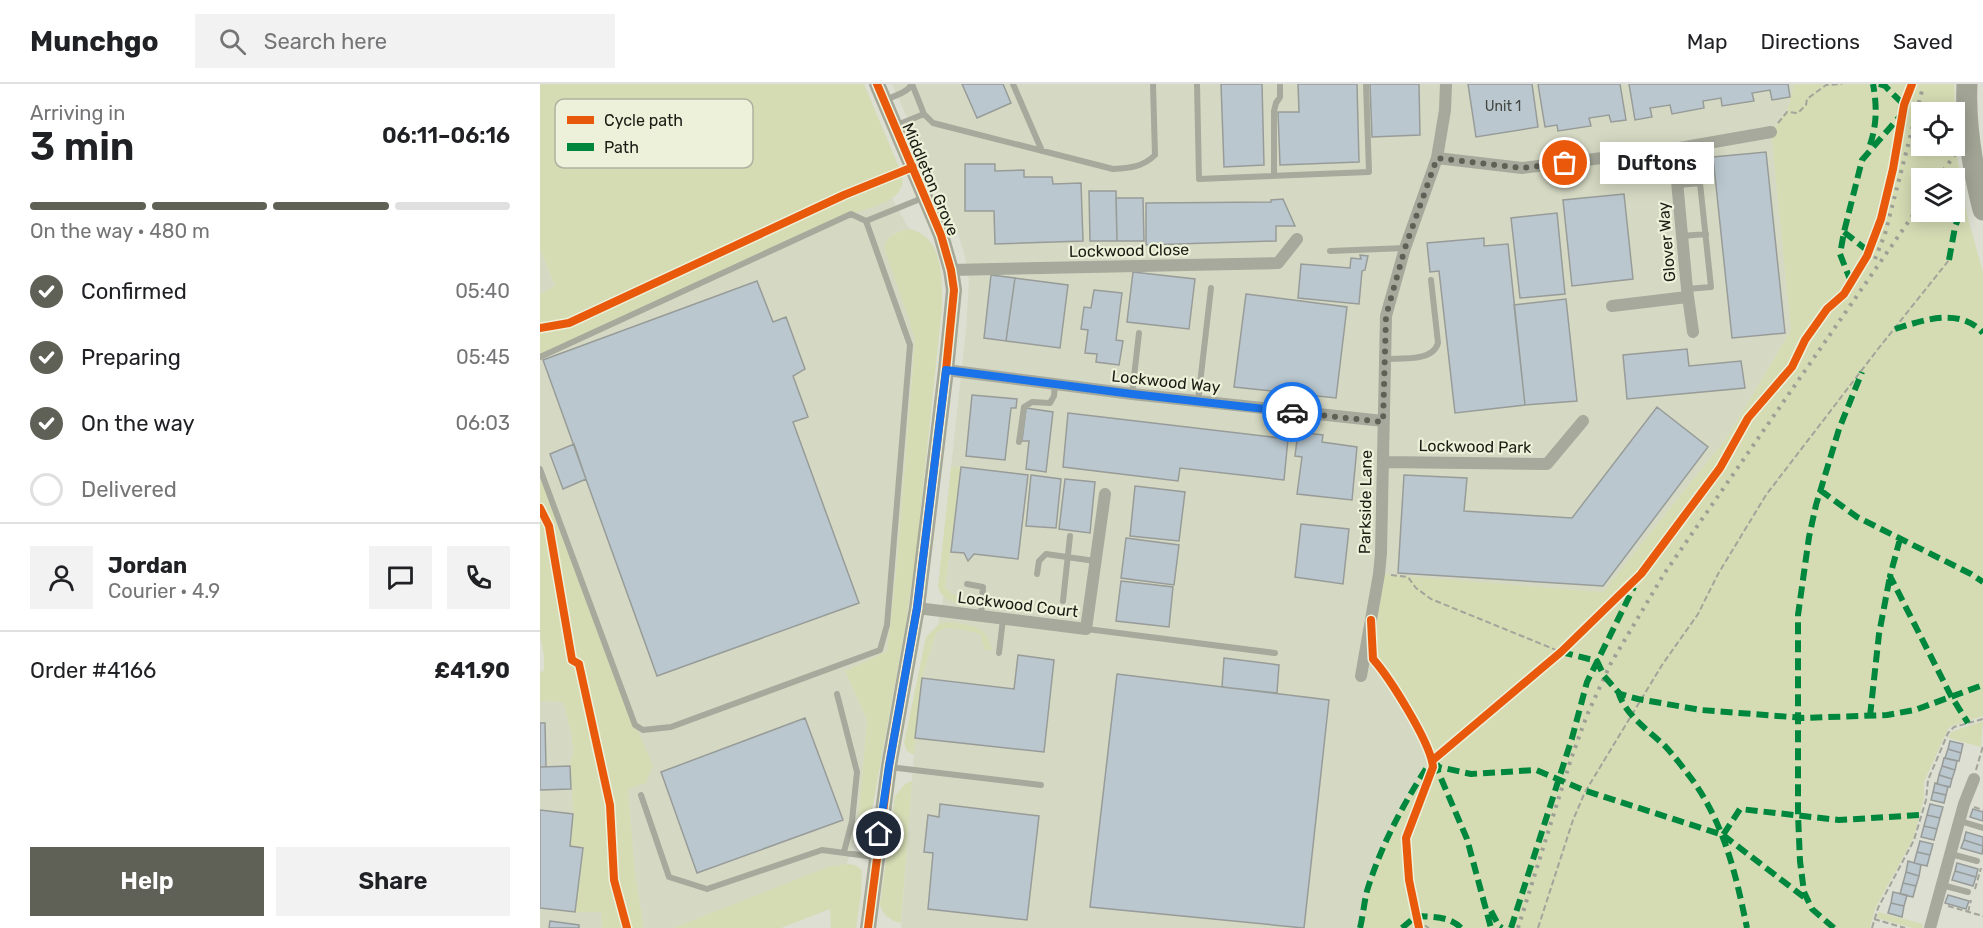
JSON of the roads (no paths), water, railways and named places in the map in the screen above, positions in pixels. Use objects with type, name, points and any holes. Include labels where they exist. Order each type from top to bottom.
[{"type":"highway","points":[[1967,84],[1966,99],[1972,148],[1983,210]]},
{"type":"street","name":"Middleton Grove","points":[[870,928],[876,857],[889,766],[917,608],[954,290],[941,235],[877,84]]},
{"type":"street","name":"Parkside Lane","points":[[1361,676],[1379,574],[1386,316],[1405,248],[1437,158],[1445,110],[1446,84]]},
{"type":"street","points":[[1437,158],[1521,168],[1674,149],[1771,132]]},
{"type":"street","name":"Glover Way","points":[[1674,149],[1687,293],[1694,332]]},
{"type":"street","name":"Lockwood Close","points":[[951,270],[1278,263],[1297,240]]},
{"type":"street","name":"Glover Way","points":[[1612,306],[1687,293]]},
{"type":"street","name":"Lockwood Way","points":[[946,370],[1132,394],[1383,422]]},
{"type":"street","name":"Lockwood Park","points":[[1383,462],[1547,464],[1583,421]]},
{"type":"street","name":"Lockwood Court","points":[[917,608],[1086,629],[1105,494]]},
{"type":"street","points":[[1930,928],[1974,779]]},
{"type":"lane","points":[[884,100],[903,93],[912,84],[924,114],[933,123],[1113,169],[1146,164],[1155,155],[1152,84]]},
{"type":"lane","points":[[1013,84],[1042,151]]},
{"type":"lane","points":[[1197,84],[1199,179],[1368,172],[1366,84]]},
{"type":"lane","points":[[1275,176],[1274,111],[1280,97],[1280,84]]},
{"type":"lane","points":[[894,126],[924,114]]},
{"type":"lane","points":[[1677,185],[1700,183],[1712,288],[1687,293]]},
{"type":"lane","points":[[866,221],[925,197]]},
{"type":"lane","points":[[540,357],[851,214],[866,221],[910,345],[887,625],[880,650],[671,727],[643,730],[636,725],[540,469]]},
{"type":"lane","points":[[1682,237],[1706,234]]},
{"type":"lane","points":[[1330,251],[1405,248]]},
{"type":"lane","points":[[1385,359],[1426,355],[1433,353],[1437,348],[1431,280]]},
{"type":"lane","points":[[1197,401],[1211,288]]},
{"type":"lane","points":[[1132,394],[1139,333]]},
{"type":"lane","points":[[1019,442],[1024,407],[1029,403],[1050,403],[1054,396],[1055,384]]},
{"type":"lane","points":[[1063,601],[1070,536]]},
{"type":"lane","points":[[1037,574],[1042,556],[1049,554],[1095,561]]},
{"type":"lane","points":[[967,584],[983,587],[981,616]]},
{"type":"lane","points":[[999,653],[1003,619]]},
{"type":"lane","points":[[1086,629],[1275,653]]},
{"type":"lane","points":[[837,694],[857,772],[852,821],[844,852]]},
{"type":"lane","points":[[889,766],[1041,785]]},
{"type":"lane","points":[[641,795],[669,877],[694,886],[706,889],[822,850],[876,857]]},
{"type":"lane","points":[[1960,821],[1983,828]]},
{"type":"lane","points":[[1951,854],[1977,861]]},
{"type":"lane","points":[[1942,885],[1968,892]]},
{"type":"railway","points":[[1875,259],[1885,234],[1923,87]]},
{"type":"railway","points":[[1945,168],[1954,156]]},
{"type":"railway","points":[[1518,928],[1571,759],[1587,715],[1611,663],[1664,574],[1911,218]]},
{"type":"place","name":"Duftons","points":[[1565,163]]}]
